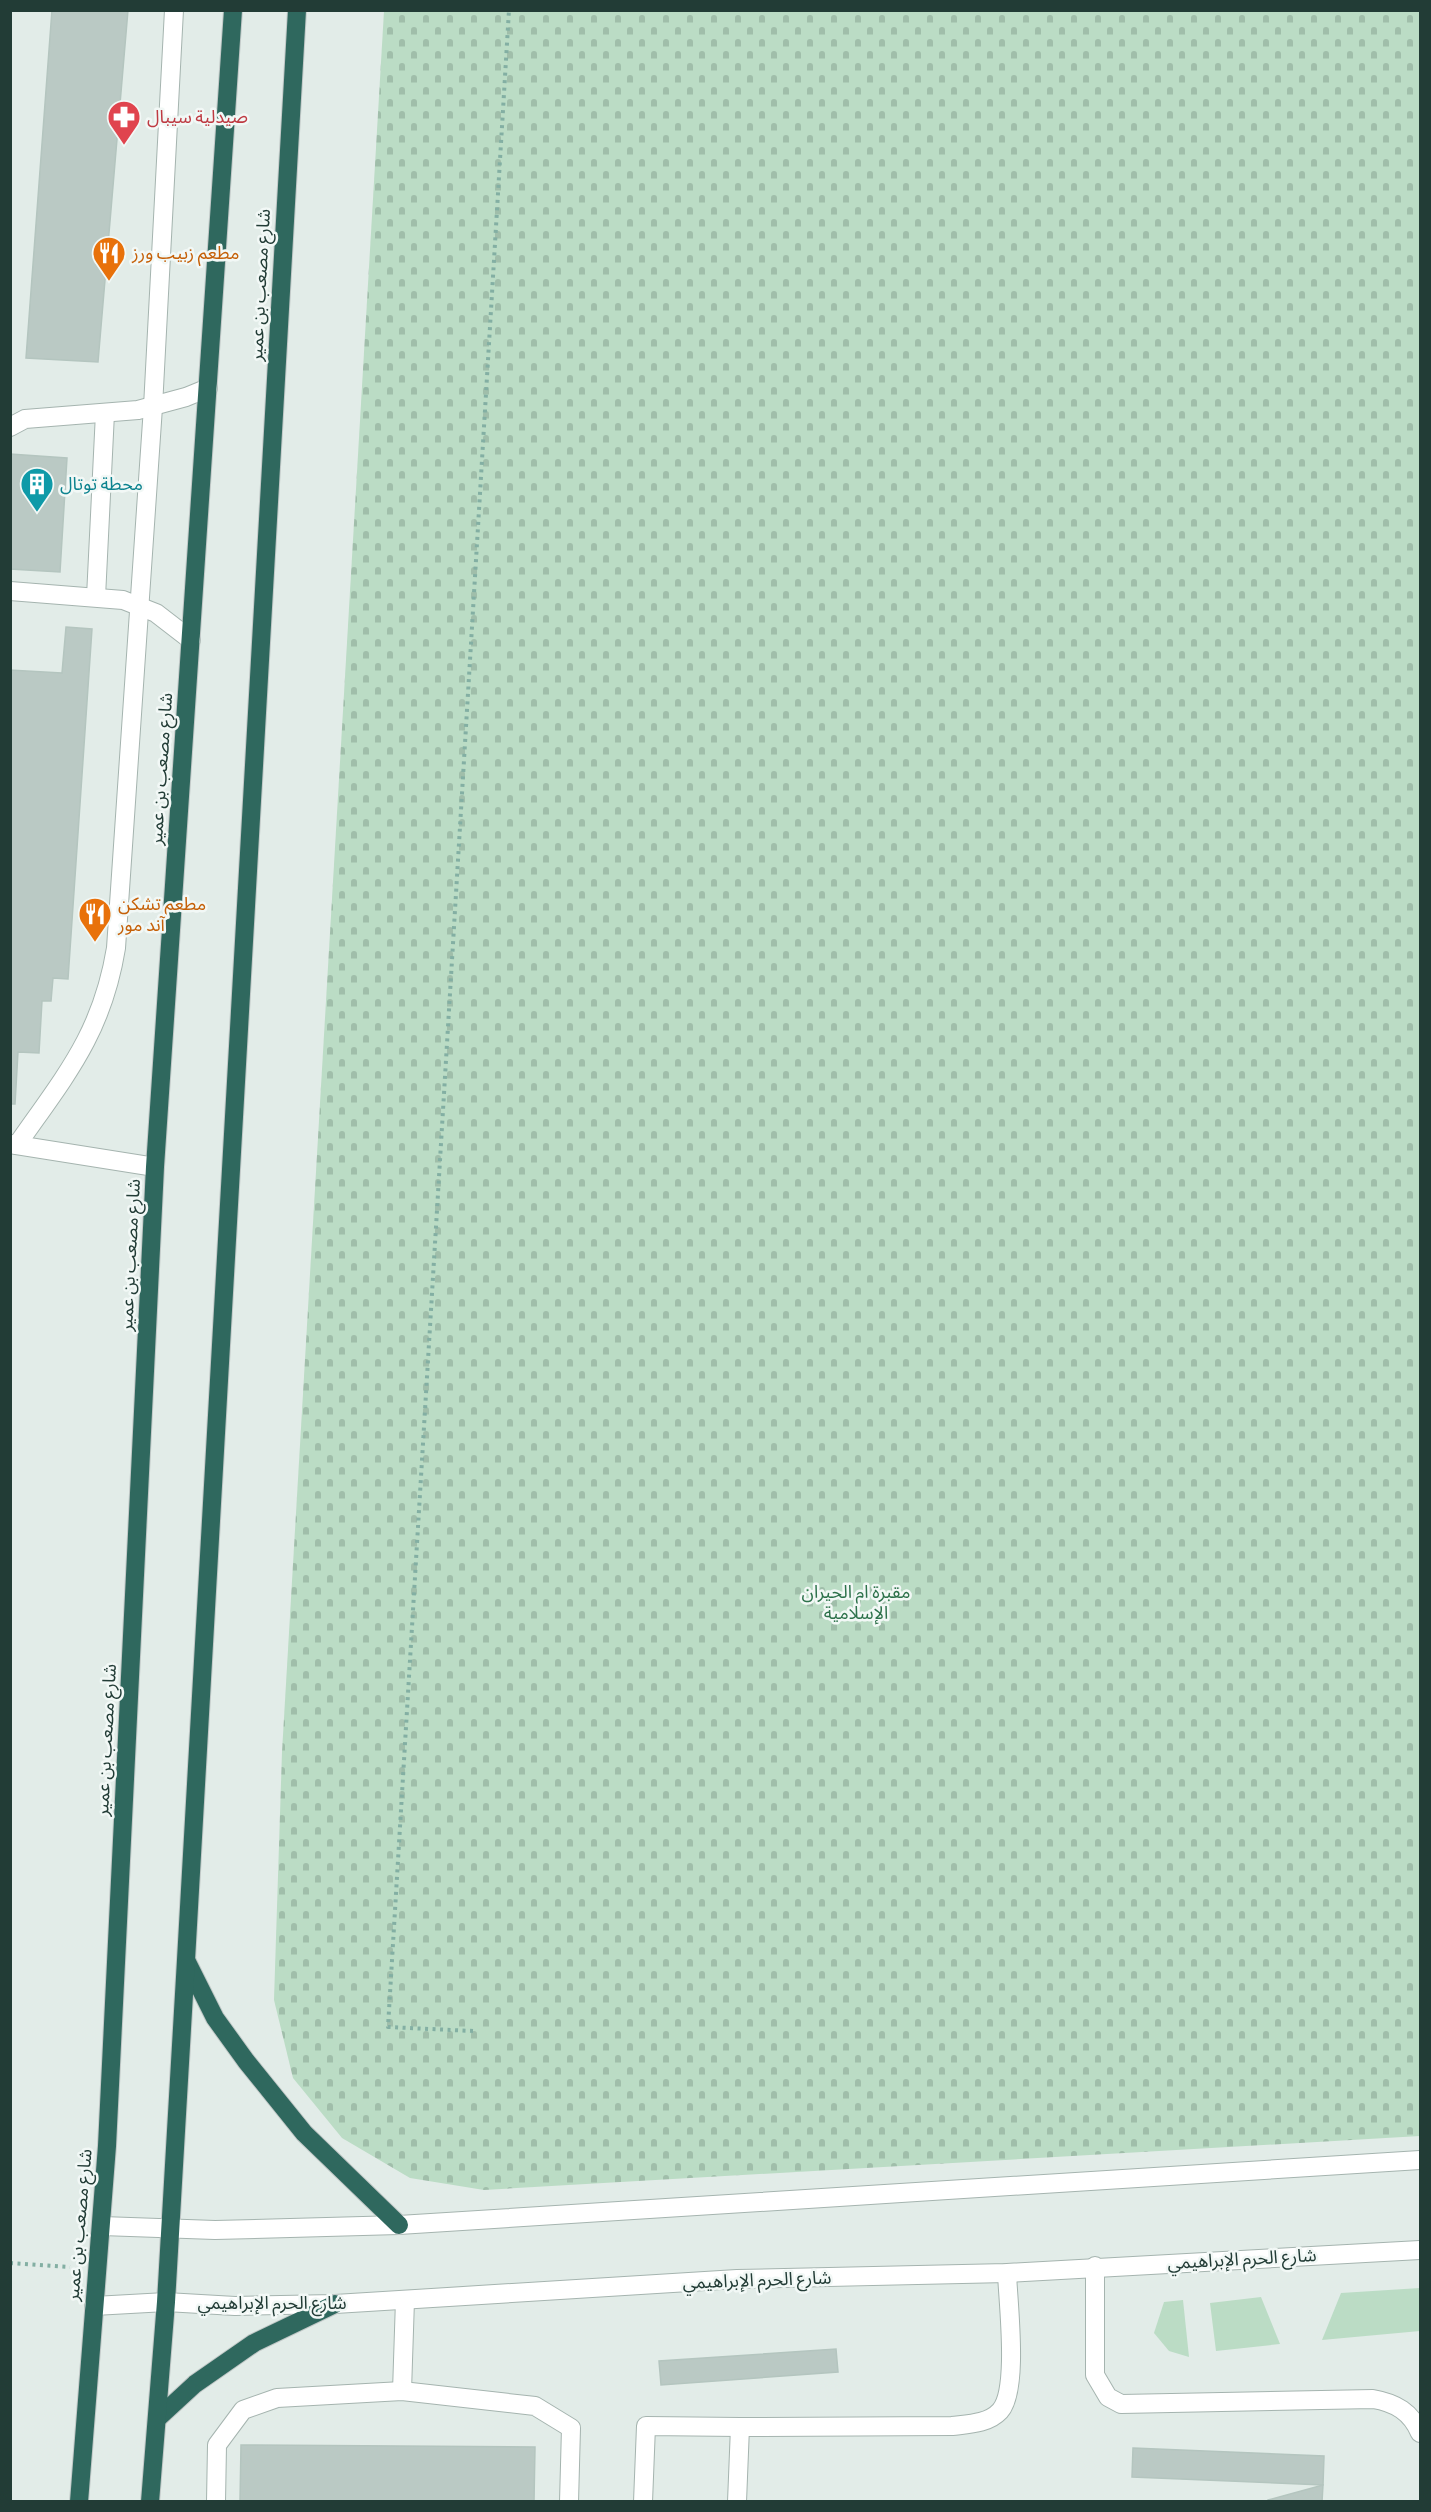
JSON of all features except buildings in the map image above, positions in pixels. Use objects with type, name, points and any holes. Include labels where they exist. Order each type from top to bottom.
[{"type":"highway","name":"شارع مصعب بن عمير","points":[[79,2502],[102,2226],[155,1167],[233,10]]},
{"type":"highway","name":"شارع مصعب بن عمير","points":[[150,2502],[166,2302],[297,10]]},
{"type":"highway","points":[[186,1960],[215,2018],[246,2061],[304,2133],[399,2225]]},
{"type":"highway","points":[[157,2419],[195,2384],[246,2348],[335,2304]]},
{"type":"street","points":[[155,1167],[14,1144],[91,1035],[111,978],[116,948],[153,407],[174,10]]},
{"type":"street","points":[[10,427],[25,419],[153,407],[208,388]]},
{"type":"street","points":[[96,597],[105,413]]},
{"type":"street","points":[[10,591],[18,594],[96,597],[138,605],[171,623],[191,640]]},
{"type":"street","points":[[102,2226],[170,2230],[399,2225],[1420,2160]]},
{"type":"street","name":"شارع الحرم الإبراهيمي","points":[[94,2306],[166,2302],[235,2306],[335,2304],[737,2279],[1007,2273],[1095,2266],[1420,2250]]},
{"type":"street","points":[[1095,2266],[1095,2375],[1108,2397],[1121,2404],[1373,2399],[1399,2406],[1409,2414],[1420,2433]]},
{"type":"street","points":[[643,2502],[646,2426],[952,2426],[991,2418],[1000,2411],[1011,2387],[1007,2273]]},
{"type":"street","points":[[402,2391],[405,2300]]},
{"type":"street","points":[[216,2502],[217,2445],[243,2410],[277,2398],[402,2391],[535,2406],[571,2428],[569,2502]]},
{"type":"street","points":[[737,2502],[740,2427]]},
{"type":"path","points":[[473,2031],[388,2027],[509,10]]},
{"type":"path","points":[[10,2263],[97,2269]]},
{"type":"green space","name":"مقبرة ام الحيران الإسلامية","points":[[384,11],[1420,11],[1420,2136],[484,2190],[410,2178],[342,2138],[293,2078],[274,2000],[282,1752]]},
{"type":"green space","points":[[1420,2288],[1420,2331],[1322,2340],[1341,2293]]},
{"type":"green space","points":[[1261,2297],[1280,2344],[1216,2351],[1210,2303]]},
{"type":"green space","points":[[1183,2300],[1189,2357],[1169,2351],[1154,2333],[1164,2302]]},
{"type":"place","name":"صيدلية سيبال","points":[[124,146]]},
{"type":"place","name":"مطعم زبيب ورز","points":[[109,282]]},
{"type":"place","name":"محطة توتال","points":[[37,513]]},
{"type":"place","name":"مطعم تشكن آند مور","points":[[95,943]]}]
